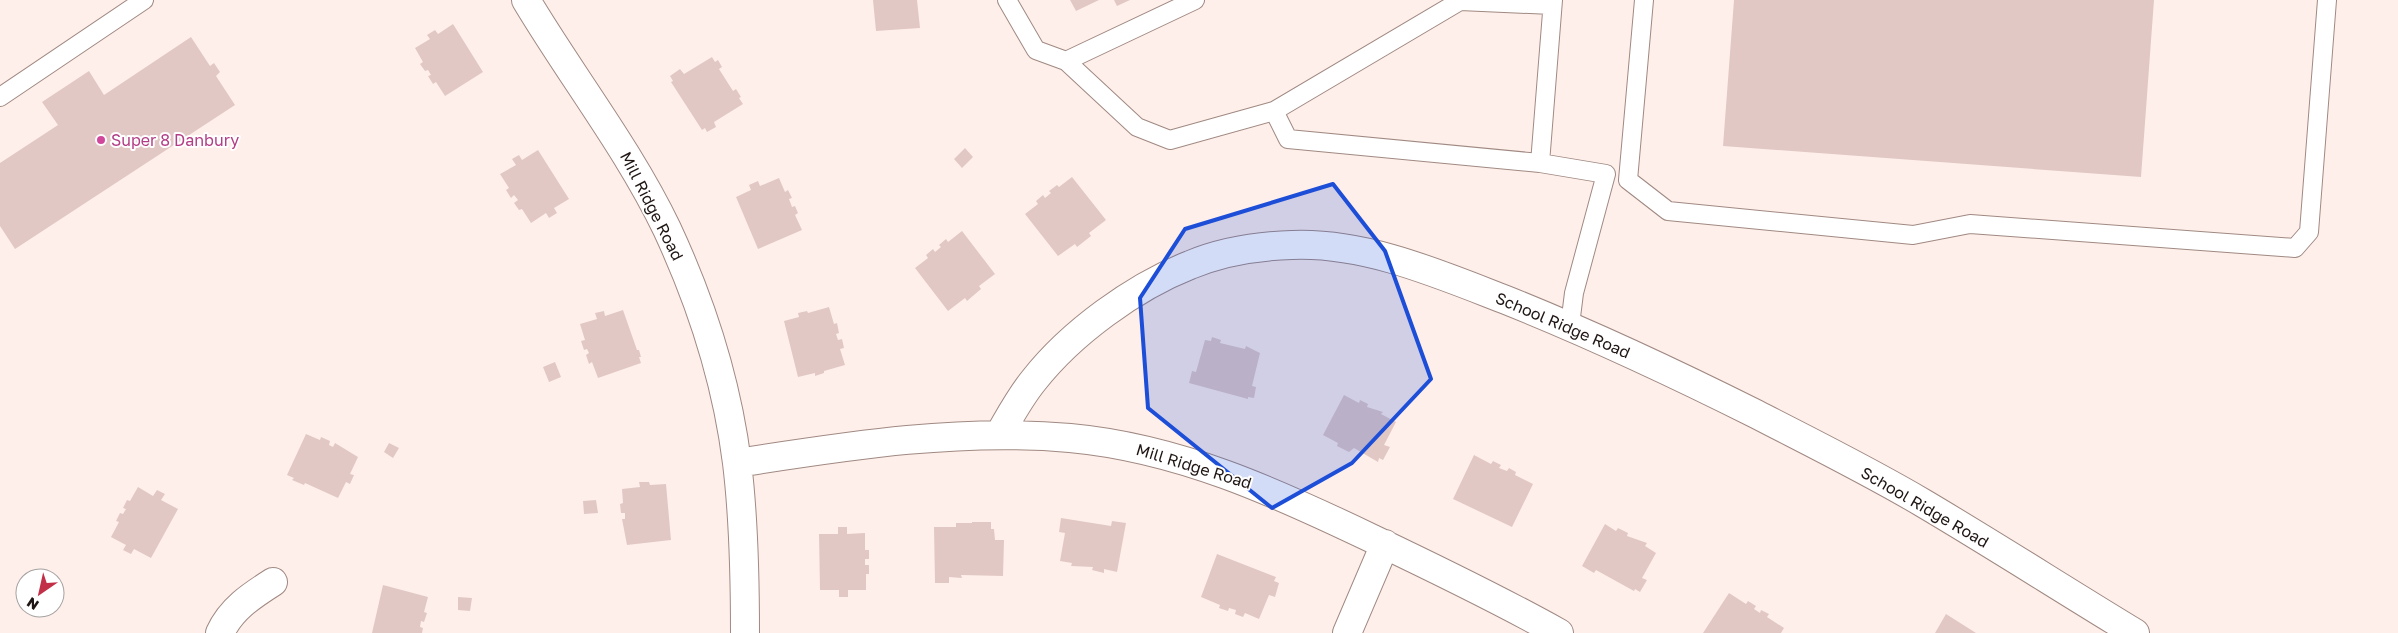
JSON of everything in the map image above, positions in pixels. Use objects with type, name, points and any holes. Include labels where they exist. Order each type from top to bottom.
[{"type":"street","name":"Mill Ridge Road","points":[[526,0],[621,146],[666,228],[700,309],[727,404],[737,463],[745,561],[745,633]]},
{"type":"street","name":"School Ridge Road","points":[[999,435],[1034,379],[1057,354],[1095,321],[1145,287],[1183,268],[1240,250],[1294,245],[1354,250],[1410,265],[1570,325],[1688,380],[1803,438],[1912,497],[2135,633]]},
{"type":"street","name":"Mill Ridge Road","points":[[737,463],[857,445],[926,438],[999,435],[1070,438],[1136,447],[1203,466],[1264,488],[1510,605],[1559,633]]},
{"type":"street","points":[[1347,633],[1384,544]]},
{"type":"street","points":[[220,633],[225,622],[245,600],[273,582]]},
{"type":"lane","points":[[0,97],[144,0]]},
{"type":"lane","points":[[1007,0],[1036,50],[1066,61],[1137,127],[1170,140],[1274,111],[1460,1],[1552,2],[1540,163]]},
{"type":"lane","points":[[1066,61],[1195,0]]},
{"type":"lane","points":[[1628,180],[1644,0]]},
{"type":"lane","points":[[1274,111],[1288,139],[1540,163],[1606,174],[1628,180],[1668,211],[1913,235],[1970,224],[2295,248],[2309,232],[2327,0]]},
{"type":"lane","points":[[1570,325],[1574,292],[1606,174]]},
{"type":"highlighted area","points":[[1333,184],[1385,251],[1431,379],[1352,463],[1272,508],[1148,408],[1140,298],[1185,229]]},
{"type":"building","points":[[873,0],[917,0],[920,28],[876,31]]},
{"type":"building","points":[[1070,0],[1099,0],[1076,11]]},
{"type":"building","points":[[1114,0],[1130,0],[1117,6]]},
{"type":"building","points":[[1734,0],[2154,0],[2141,177],[1723,146]]},
{"type":"building","points":[[453,24],[483,72],[445,96],[436,82],[433,84],[428,76],[431,75],[428,70],[425,71],[420,64],[423,62],[415,48],[430,39],[427,35],[435,30],[438,34]]},
{"type":"building","points":[[191,37],[210,66],[214,63],[220,72],[216,76],[235,105],[15,249],[0,226],[0,163],[58,125],[42,102],[89,71],[104,95]]},
{"type":"building","points":[[712,57],[715,62],[718,60],[722,67],[719,69],[733,91],[736,89],[743,104],[714,122],[716,127],[707,132],[705,128],[702,130],[671,82],[673,81],[670,76],[680,69],[684,74]]},
{"type":"building","points":[[965,148],[973,157],[962,168],[954,159]]},
{"type":"building","points":[[538,150],[569,199],[554,208],[557,213],[549,218],[546,213],[531,223],[522,209],[519,210],[514,203],[518,200],[514,195],[511,198],[506,190],[509,188],[500,174],[516,165],[512,159],[519,155],[522,160]]},
{"type":"building","points":[[1072,177],[1106,220],[1089,233],[1091,236],[1077,247],[1075,244],[1058,256],[1025,214],[1038,204],[1036,201],[1043,195],[1045,198],[1051,193],[1049,191],[1057,185],[1059,187]]},
{"type":"building","points":[[779,178],[785,192],[788,190],[792,198],[789,199],[792,207],[795,206],[798,213],[795,215],[802,230],[758,249],[736,197],[751,190],[749,185],[758,181],[760,186]]},
{"type":"building","points":[[962,231],[995,274],[979,286],[981,289],[967,301],[965,298],[948,311],[915,268],[928,258],[926,255],[933,249],[935,252],[946,239],[948,242]]},
{"type":"building","points":[[829,307],[834,324],[837,323],[839,333],[836,334],[838,340],[842,339],[844,348],[840,349],[845,365],[824,371],[824,373],[815,376],[815,373],[798,377],[784,321],[799,317],[798,313],[807,311],[808,313]]},
{"type":"building","points":[[623,310],[637,350],[639,350],[641,363],[598,378],[592,362],[589,364],[586,355],[589,353],[587,349],[584,350],[581,341],[585,340],[580,324],[597,319],[595,313],[604,311],[605,316]]},
{"type":"building","points":[[1212,337],[1221,340],[1220,343],[1245,349],[1246,346],[1260,353],[1252,386],[1256,387],[1254,398],[1248,397],[1248,399],[1189,383],[1192,371],[1196,372],[1205,340],[1211,341]]},
{"type":"building","points":[[555,362],[561,377],[549,382],[543,367]]},
{"type":"building","points":[[1344,395],[1359,403],[1360,400],[1368,404],[1367,407],[1383,412],[1381,414],[1396,422],[1384,445],[1390,447],[1383,460],[1379,458],[1378,462],[1354,448],[1349,452],[1337,446],[1338,443],[1323,435]]},
{"type":"building","points":[[306,434],[320,440],[321,437],[330,441],[329,445],[333,447],[335,443],[358,457],[350,474],[354,475],[350,484],[346,482],[338,498],[305,483],[304,485],[292,480],[294,478],[287,475]]},
{"type":"building","points":[[389,443],[399,448],[393,458],[384,452]]},
{"type":"building","points":[[1474,455],[1491,464],[1493,461],[1501,465],[1499,468],[1507,471],[1509,468],[1516,472],[1515,475],[1533,484],[1512,527],[1453,499]]},
{"type":"building","points":[[639,482],[649,482],[650,485],[666,484],[671,540],[627,545],[622,519],[625,519],[625,513],[621,513],[620,504],[623,503],[622,489],[640,487]]},
{"type":"building","points":[[138,487],[153,496],[157,490],[165,494],[161,500],[178,509],[151,558],[134,549],[131,554],[123,550],[126,545],[111,537],[119,522],[116,521],[120,513],[123,514],[126,509],[123,508],[127,500],[130,501]]},
{"type":"building","points":[[596,500],[598,513],[584,514],[583,501]]},
{"type":"building","points":[[1061,518],[1111,526],[1112,521],[1126,523],[1117,572],[1104,569],[1104,573],[1092,570],[1093,567],[1071,566],[1072,563],[1060,561],[1065,533],[1059,532]]},
{"type":"building","points":[[991,522],[991,529],[994,529],[995,540],[1004,540],[1003,576],[961,575],[962,578],[949,577],[949,583],[935,583],[934,527],[956,527],[956,523]]},
{"type":"building","points":[[1605,524],[1616,531],[1618,528],[1628,533],[1627,536],[1647,543],[1645,546],[1656,553],[1642,578],[1647,580],[1640,592],[1635,589],[1634,591],[1596,570],[1594,573],[1582,566]]},
{"type":"building","points":[[838,527],[847,527],[847,534],[865,533],[865,550],[869,550],[869,559],[865,559],[865,565],[869,565],[869,574],[866,574],[866,590],[848,590],[848,597],[839,597],[839,590],[820,590],[819,534],[838,534]]},
{"type":"building","points":[[1217,554],[1276,577],[1274,581],[1279,583],[1275,597],[1269,595],[1259,619],[1245,613],[1243,617],[1235,614],[1236,610],[1229,608],[1228,611],[1219,608],[1220,605],[1201,597]]},
{"type":"building","points":[[383,585],[428,597],[424,612],[427,613],[424,622],[421,621],[420,627],[423,628],[422,633],[372,633]]},
{"type":"building","points":[[1729,593],[1746,604],[1748,601],[1756,606],[1754,609],[1760,613],[1761,610],[1769,614],[1767,617],[1784,628],[1781,633],[1703,633]]},
{"type":"building","points":[[458,597],[472,598],[470,611],[458,610]]},
{"type":"building","points":[[1946,614],[1976,633],[1935,633]]},
{"type":"place","name":"Super 8 Danbury","points":[[101,140]]}]
